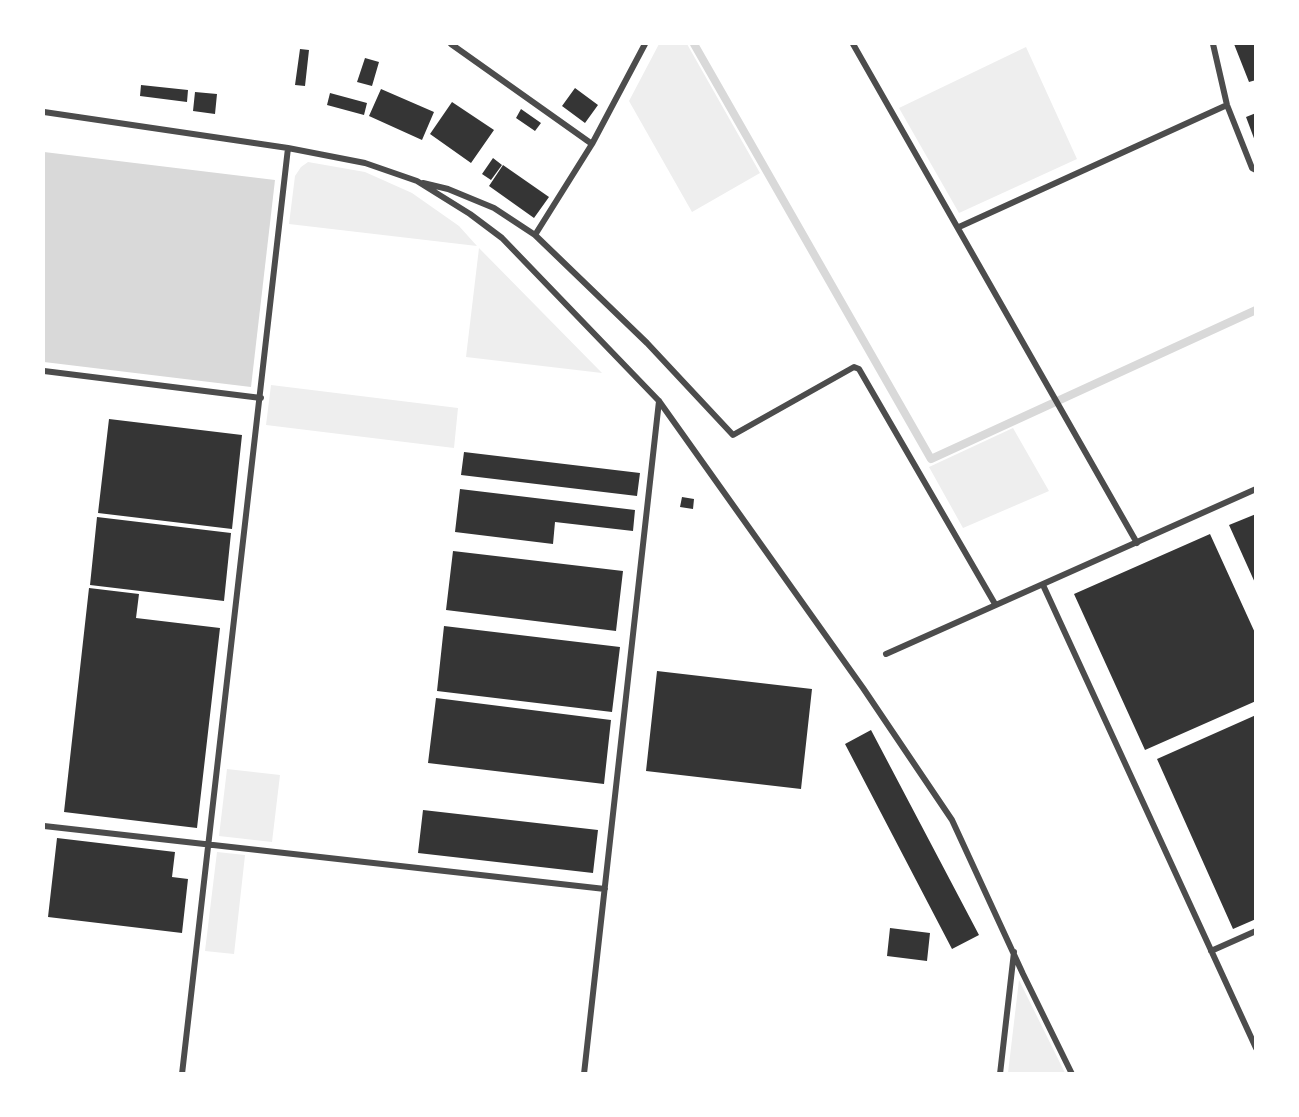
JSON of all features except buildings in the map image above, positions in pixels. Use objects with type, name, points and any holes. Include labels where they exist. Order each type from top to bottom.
[{"type":"street","points":[[451,44],[592,144]]},
{"type":"street","points":[[535,235],[592,144],[645,44]]},
{"type":"street","points":[[854,44],[1137,543]]},
{"type":"street","points":[[1213,44],[1227,105],[1252,168],[1256,170]]},
{"type":"street","points":[[959,227],[1227,105]]},
{"type":"street","points":[[44,112],[288,148],[365,163],[448,189],[494,208],[535,235],[648,343],[733,435],[854,367],[859,369],[995,604]]},
{"type":"street","points":[[182,1074],[288,148]]},
{"type":"street","points":[[417,181],[470,214],[502,238],[659,401],[863,688],[952,820],[1072,1074]]},
{"type":"street","points":[[44,371],[261,398]]},
{"type":"street","points":[[584,1074],[659,401]]},
{"type":"street","points":[[886,654],[1256,489]]},
{"type":"street","points":[[1043,585],[1256,1048]]},
{"type":"street","points":[[44,826],[605,889]]},
{"type":"street","points":[[1211,951],[1256,931]]},
{"type":"street","points":[[1000,1074],[1014,950]]},
{"type":"shaded area","points":[[659,44],[687,44],[760,173],[692,212],[629,101]]},
{"type":"shaded area","points":[[1026,47],[1077,159],[959,213],[899,108]]},
{"type":"shaded area","points":[[44,152],[275,180],[251,387],[44,362]]},
{"type":"shaded area","points":[[308,162],[365,172],[412,193],[459,226],[477,246],[289,224],[295,176]]},
{"type":"shaded area","points":[[479,248],[602,373],[466,357]]},
{"type":"shaded area","points":[[271,385],[458,408],[454,448],[266,425]]},
{"type":"shaded area","points":[[1013,428],[1049,491],[963,528],[929,467]]},
{"type":"shaded area","points":[[227,769],[280,775],[272,842],[219,836]]},
{"type":"shaded area","points":[[217,852],[245,855],[234,954],[205,951]]},
{"type":"shaded area","points":[[1019,980],[1065,1073],[1008,1073]]},
{"type":"waterway","points":[[694,44],[931,459],[1256,310]]}]
